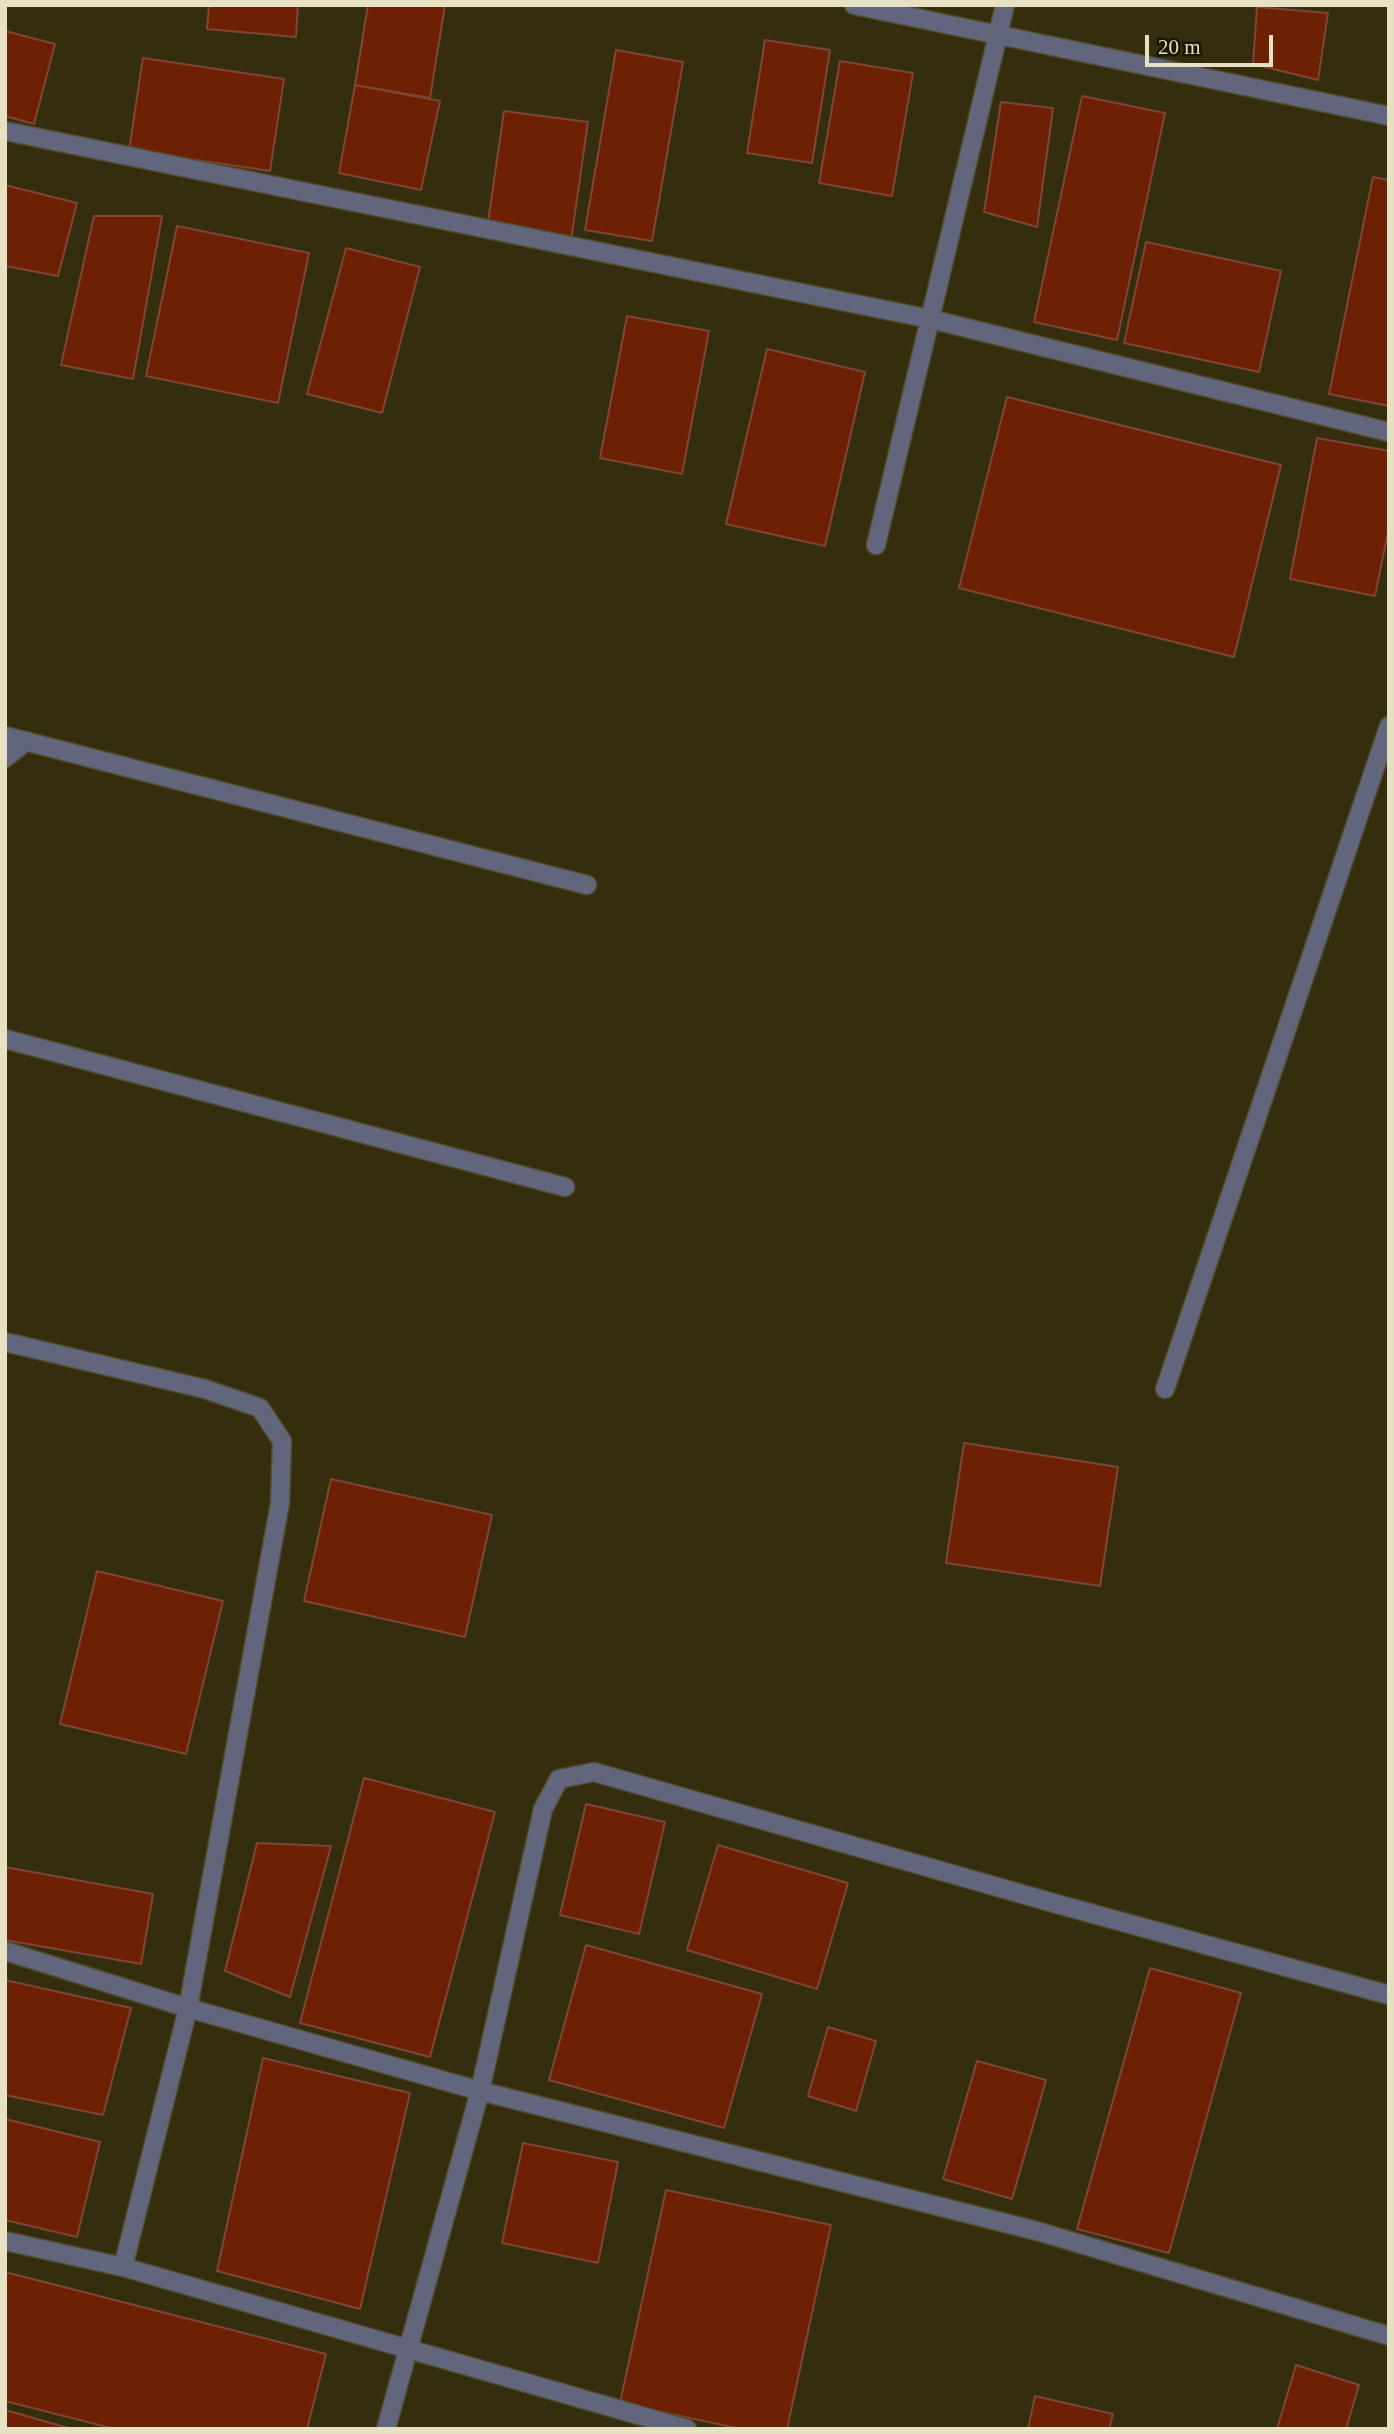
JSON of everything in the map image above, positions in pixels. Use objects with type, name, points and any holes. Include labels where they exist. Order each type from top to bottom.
[{"type":"street","points":[[854,5],[1389,116]]},
{"type":"street","points":[[876,545],[1004,5]]},
{"type":"street","points":[[5,131],[930,319],[1389,432]]},
{"type":"street","points":[[1165,1389],[1389,726]]},
{"type":"street","points":[[5,736],[587,885]]},
{"type":"street","points":[[5,758],[27,741]]},
{"type":"street","points":[[5,1039],[565,1187]]},
{"type":"street","points":[[5,1342],[205,1389],[260,1408],[282,1441],[280,1503],[188,2008],[123,2267]]},
{"type":"street","points":[[386,2429],[480,2091],[543,1810],[559,1779],[594,1772],[1389,1995]]},
{"type":"street","points":[[5,1951],[188,2008],[480,2091],[1037,2231],[1389,2336]]},
{"type":"street","points":[[5,2241],[123,2267],[687,2429]]},
{"type":"building","points":[[209,5],[298,5],[296,37],[207,29]]},
{"type":"building","points":[[368,5],[445,5],[430,98],[355,85]]},
{"type":"building","points":[[1257,7],[1328,13],[1318,80],[1253,64]]},
{"type":"building","points":[[5,31],[55,44],[34,124],[5,116]]},
{"type":"building","points":[[765,40],[830,50],[812,163],[747,153]]},
{"type":"building","points":[[616,50],[683,62],[652,241],[585,230]]},
{"type":"building","points":[[143,58],[284,79],[270,171],[129,150]]},
{"type":"building","points":[[840,61],[913,73],[892,196],[819,183]]},
{"type":"building","points":[[355,85],[440,101],[421,190],[339,173]]},
{"type":"building","points":[[1082,96],[1165,113],[1117,340],[1034,322]]},
{"type":"building","points":[[1001,102],[1053,108],[1037,227],[984,212]]},
{"type":"building","points":[[504,111],[588,122],[571,241],[487,229]]},
{"type":"building","points":[[1373,177],[1389,180],[1389,406],[1329,394]]},
{"type":"building","points":[[5,185],[77,203],[58,276],[5,266]]},
{"type":"building","points":[[94,216],[162,216],[133,379],[61,365]]},
{"type":"building","points":[[177,226],[309,253],[278,403],[146,376]]},
{"type":"building","points":[[1146,242],[1281,271],[1259,372],[1124,343]]},
{"type":"building","points":[[346,248],[420,267],[382,413],[307,394]]},
{"type":"building","points":[[627,316],[709,331],[682,474],[600,458]]},
{"type":"building","points":[[767,349],[865,372],[825,546],[726,524]]},
{"type":"building","points":[[1007,397],[1281,465],[1234,657],[959,588]]},
{"type":"building","points":[[1317,438],[1389,451],[1389,527],[1375,596],[1290,579]]},
{"type":"building","points":[[964,1443],[1118,1467],[1100,1586],[946,1563]]},
{"type":"building","points":[[331,1479],[492,1515],[465,1637],[304,1601]]},
{"type":"building","points":[[97,1571],[223,1601],[186,1754],[60,1724]]},
{"type":"building","points":[[364,1778],[495,1812],[430,2057],[300,2023]]},
{"type":"building","points":[[586,1804],[665,1822],[639,1934],[560,1915]]},
{"type":"building","points":[[257,1843],[331,1846],[290,1997],[225,1971]]},
{"type":"building","points":[[718,1845],[848,1883],[817,1989],[687,1950]]},
{"type":"building","points":[[5,1867],[153,1894],[141,1964],[5,1940]]},
{"type":"building","points":[[586,1945],[762,1994],[724,2128],[549,2080]]},
{"type":"building","points":[[1150,1968],[1241,1993],[1169,2253],[1077,2229]]},
{"type":"building","points":[[5,1980],[131,2008],[103,2115],[5,2095]]},
{"type":"building","points":[[828,2027],[876,2041],[856,2111],[808,2096]]},
{"type":"building","points":[[263,2058],[410,2093],[360,2309],[217,2271]]},
{"type":"building","points":[[977,2061],[1046,2080],[1012,2199],[943,2179]]},
{"type":"building","points":[[5,2119],[100,2142],[77,2237],[5,2220]]},
{"type":"building","points":[[523,2143],[618,2162],[598,2263],[502,2243]]},
{"type":"building","points":[[666,2190],[831,2225],[787,2429],[741,2429],[620,2403]]},
{"type":"building","points":[[5,2272],[326,2354],[307,2429],[115,2429],[5,2401]]},
{"type":"building","points":[[1296,2365],[1359,2385],[1346,2429],[1277,2429]]},
{"type":"building","points":[[1035,2396],[1113,2414],[1109,2429],[1028,2429]]},
{"type":"building","points":[[5,2410],[72,2429],[5,2429]]}]
